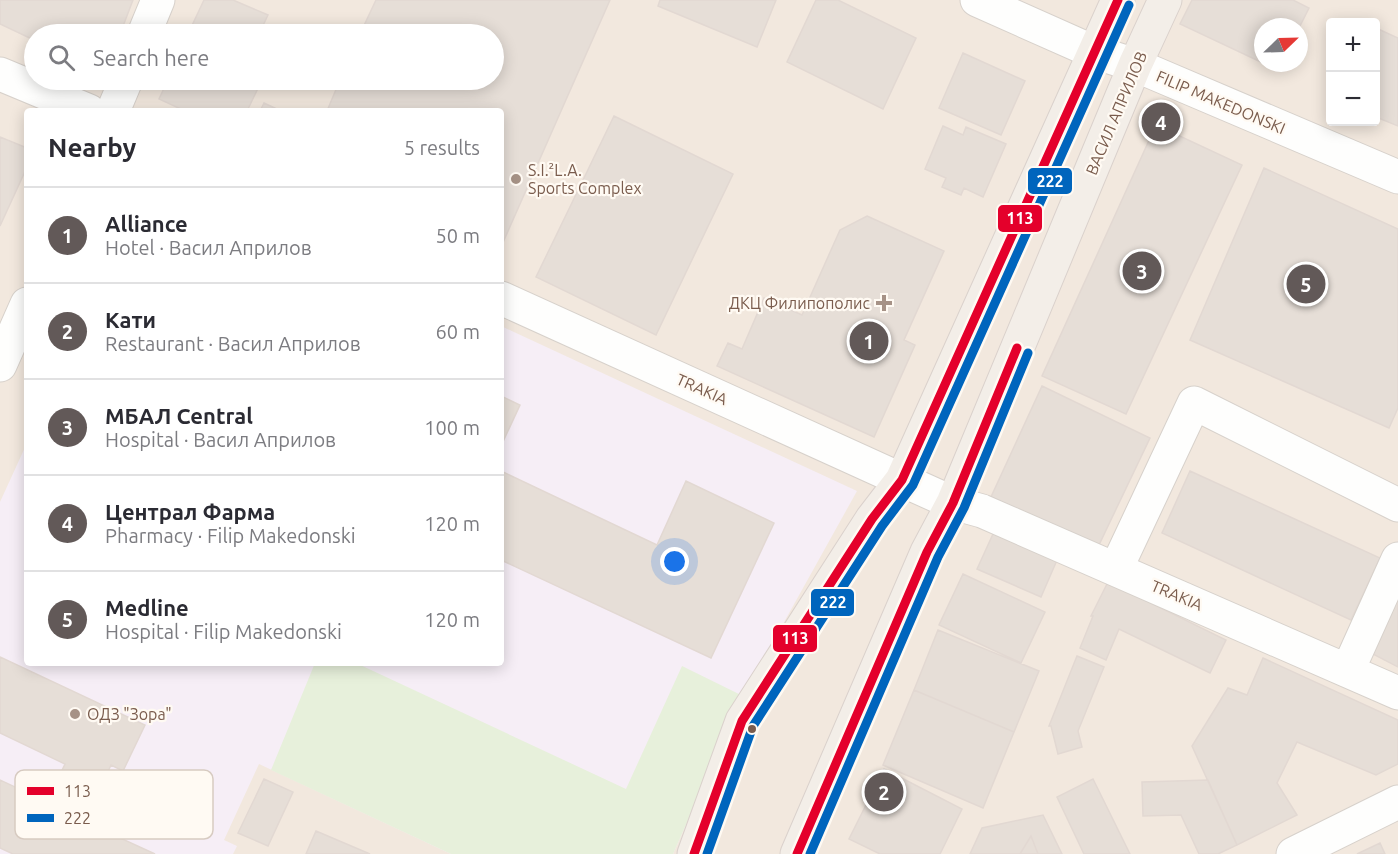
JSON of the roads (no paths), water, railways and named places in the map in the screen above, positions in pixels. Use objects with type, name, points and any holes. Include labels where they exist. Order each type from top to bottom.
[{"type":"main road","points":[[694,854],[742,721],[872,519],[902,480],[1118,0]]},
{"type":"main road","name":"ВАСИЛ АПРИЛОВ","points":[[797,854],[927,552],[953,503],[1135,65],[1165,0]]},
{"type":"street","points":[[148,24],[158,0]]},
{"type":"street","name":"FILIP MAKEDONSKI","points":[[977,0],[1094,52],[1135,65],[1398,177]]},
{"type":"street","points":[[0,74],[24,84]]},
{"type":"street","points":[[38,90],[82,108]]},
{"type":"street","points":[[114,108],[122,90]]},
{"type":"street","name":"TRAKIA","points":[[504,299],[953,503],[1129,552],[1348,670],[1398,693]]},
{"type":"street","points":[[0,365],[24,311]]},
{"type":"street","points":[[1129,552],[1147,501],[1194,403],[1398,505]]},
{"type":"street","points":[[1348,670],[1398,559]]},
{"type":"street","points":[[1293,854],[1398,802]]},
{"type":"place","name":"Централ Фарма","points":[[1161,122]]},
{"type":"place","name":"S.I.²L.A. Sports Complex","points":[[516,179]]},
{"type":"place","name":"МБАЛ Central","points":[[1142,271]]},
{"type":"place","name":"Medline","points":[[1306,284]]},
{"type":"place","name":"ДКЦ Филипополис","points":[[884,303]]},
{"type":"place","name":"Alliance","points":[[869,341]]},
{"type":"place","name":"ОДЗ \"Зора\"","points":[[75,714]]},
{"type":"place","name":"Кати","points":[[884,792]]}]
